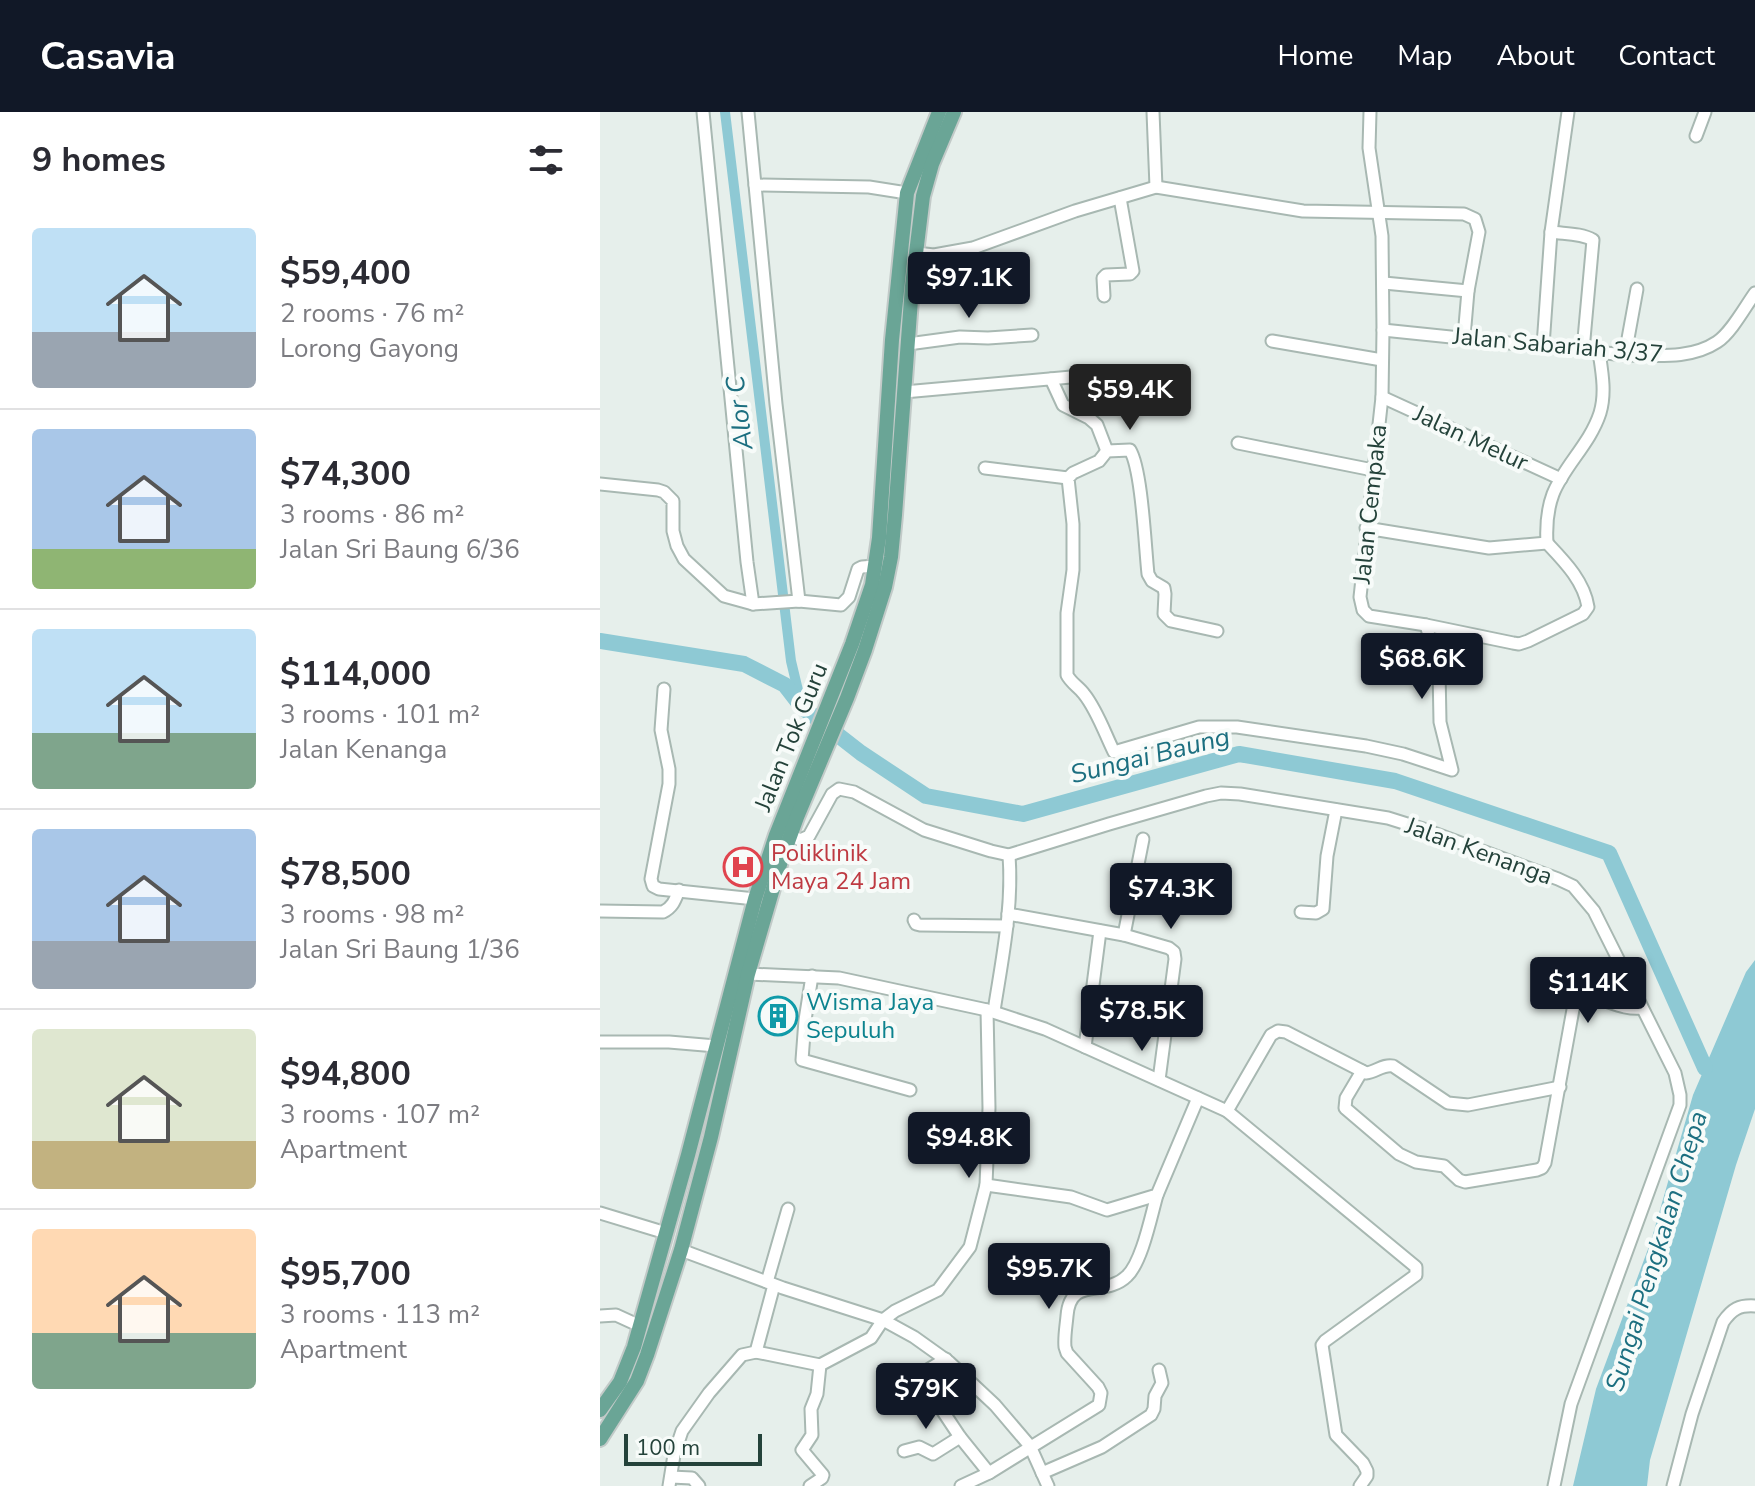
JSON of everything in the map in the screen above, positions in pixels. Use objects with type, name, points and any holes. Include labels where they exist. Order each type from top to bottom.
[{"type":"main road","name":"Jalan Tok Guru","points":[[600,1410],[620,1382],[634,1347],[755,899],[776,835],[863,614],[875,566],[907,193],[939,112]]},
{"type":"main road","points":[[904,223],[920,223],[929,173],[954,112]]},
{"type":"main road","name":"Jalan Tok Guru","points":[[600,1439],[637,1381],[647,1355],[681,1250],[711,1137],[748,974],[791,835],[876,618],[891,557],[920,223]]},
{"type":"main road","points":[[673,1206],[690,1211]]},
{"type":"street","points":[[703,112],[747,562],[759,604]]},
{"type":"street","points":[[748,112],[796,601]]},
{"type":"street","points":[[1153,112],[1156,187]]},
{"type":"street","name":"Jalan Cempaka","points":[[1370,112],[1369,148],[1379,214],[1384,283],[1382,397],[1360,597],[1363,610],[1369,616],[1426,625]]},
{"type":"street","points":[[1543,346],[1551,232],[1568,112]]},
{"type":"street","points":[[1696,136],[1705,112]]},
{"type":"street","points":[[755,185],[869,187],[907,193]]},
{"type":"street","points":[[916,253],[934,255],[973,248],[1075,211],[1156,187],[1303,211],[1464,214],[1475,219],[1479,232],[1468,291],[1464,337]]},
{"type":"street","points":[[1104,296],[1103,278],[1106,275],[1130,274],[1133,271],[1120,198]]},
{"type":"street","points":[[1551,232],[1593,240],[1583,350]]},
{"type":"street","points":[[1384,283],[1468,291]]},
{"type":"street","points":[[1625,355],[1637,289]]},
{"type":"street","name":"Jalan Sabariah 3/37","points":[[1383,330],[1625,355],[1694,353],[1718,341],[1755,293]]},
{"type":"street","points":[[908,344],[960,337],[1032,335]]},
{"type":"street","points":[[1272,341],[1382,360]]},
{"type":"street","points":[[1068,478],[1073,524],[1073,570],[1067,613],[1067,675],[1069,681],[1083,692],[1114,752],[1199,727],[1237,727],[1366,746],[1452,770],[1440,722],[1439,670],[1426,625],[1519,644],[1583,614],[1588,607],[1584,592],[1570,568],[1547,543],[1548,511],[1553,492],[1593,430],[1601,411],[1604,388],[1599,352]]},
{"type":"street","points":[[904,392],[1126,372]]},
{"type":"street","points":[[1051,379],[1063,405],[1097,425],[1107,451]]},
{"type":"street","name":"Jalan Melur","points":[[1382,397],[1561,479]]},
{"type":"street","points":[[1238,443],[1373,470]]},
{"type":"street","points":[[1068,478],[1099,461],[1107,451],[1130,450],[1139,490],[1148,574],[1152,581],[1164,588],[1165,617],[1217,631]]},
{"type":"street","points":[[985,468],[1068,478]]},
{"type":"street","points":[[600,484],[664,492],[673,501],[673,531],[684,559],[724,596],[759,604],[796,601],[841,605],[849,597],[858,569],[875,566]]},
{"type":"street","points":[[1366,528],[1489,548],[1547,543]]},
{"type":"street","points":[[664,689],[661,730],[669,784],[651,879],[653,886],[755,899]]},
{"type":"street","points":[[699,1486],[692,1478],[670,1482],[674,1455],[682,1431],[742,1355],[756,1352],[820,1365],[870,1339],[883,1320],[895,1311],[938,1290],[969,1249],[986,1185],[990,1010],[1008,920],[1009,855],[924,830],[844,789],[832,794],[809,836],[800,840],[791,835]]},
{"type":"street","name":"Jalan Kenanga","points":[[1009,855],[1206,796],[1240,794],[1388,818],[1573,886],[1594,911],[1675,1073],[1680,1105],[1571,1404],[1554,1486]]},
{"type":"street","points":[[1301,912],[1316,913],[1323,909],[1327,856],[1336,810]]},
{"type":"street","points":[[1124,935],[1143,839]]},
{"type":"street","points":[[600,911],[663,912],[670,909],[679,890]]},
{"type":"street","points":[[914,920],[920,925],[1008,920],[1124,935],[1169,948],[1175,955],[1159,1080]]},
{"type":"street","points":[[1085,1047],[1100,931]]},
{"type":"street","points":[[748,974],[840,978],[990,1010],[1045,1029],[1227,1111],[1264,1140],[1417,1269],[1416,1275],[1322,1345],[1336,1435],[1366,1466],[1367,1476],[1360,1486]]},
{"type":"street","points":[[812,976],[802,1060],[910,1090]]},
{"type":"street","points":[[1362,1071],[1344,1101],[1348,1110],[1399,1154],[1416,1162],[1444,1166],[1459,1180],[1470,1183],[1537,1170],[1545,1163],[1574,1004],[1588,997],[1627,1009],[1642,1008]]},
{"type":"street","points":[[1227,1111],[1271,1035],[1278,1031],[1286,1032],[1362,1071],[1369,1073],[1384,1066],[1393,1066],[1454,1105],[1560,1087]]},
{"type":"street","points":[[600,1042],[716,1046]]},
{"type":"street","points":[[961,1486],[989,1473],[1099,1405],[1101,1393],[1098,1387],[1065,1347],[1068,1304],[1080,1292],[1109,1287],[1129,1275],[1136,1264],[1157,1195],[1198,1098]]},
{"type":"street","points":[[986,1185],[1071,1197],[1107,1210],[1157,1195]]},
{"type":"street","points":[[756,1352],[788,1209]]},
{"type":"street","points":[[600,1213],[666,1233]]},
{"type":"street","points":[[681,1250],[770,1284],[883,1320],[914,1337],[946,1359],[995,1405],[1030,1446],[1048,1486]]},
{"type":"street","points":[[1673,1486],[1692,1414],[1723,1322],[1738,1307],[1755,1306]]},
{"type":"street","points":[[600,1316],[616,1315],[640,1326]]},
{"type":"street","points":[[884,1396],[946,1359]]},
{"type":"street","points":[[810,1486],[823,1475],[802,1451],[812,1435],[811,1409],[817,1394],[820,1365]]},
{"type":"street","points":[[1042,1473],[1102,1447],[1151,1415],[1162,1383],[1159,1370]]},
{"type":"street","points":[[940,1407],[989,1473]]},
{"type":"street","points":[[904,1451],[919,1447],[933,1454],[960,1437]]},
{"type":"water","name":"Sungai Pengkalan Chepa","points":[[1755,960],[1755,1109],[1650,1460],[1647,1486],[1573,1486],[1596,1389],[1651,1241],[1693,1095],[1746,972]]},
{"type":"waterway","name":"Alor C","points":[[725,112],[791,661],[802,707]]},
{"type":"waterway","name":"Sungai Baung","points":[[600,641],[744,664],[785,685],[802,707],[861,753],[926,796],[1023,814],[1239,754],[1395,781],[1609,853],[1705,1068]]},
{"type":"place","name":"Poliklinik Maya 24 Jam","points":[[743,867]]},
{"type":"place","name":"Wisma Jaya Sepuluh","points":[[778,1016]]}]
